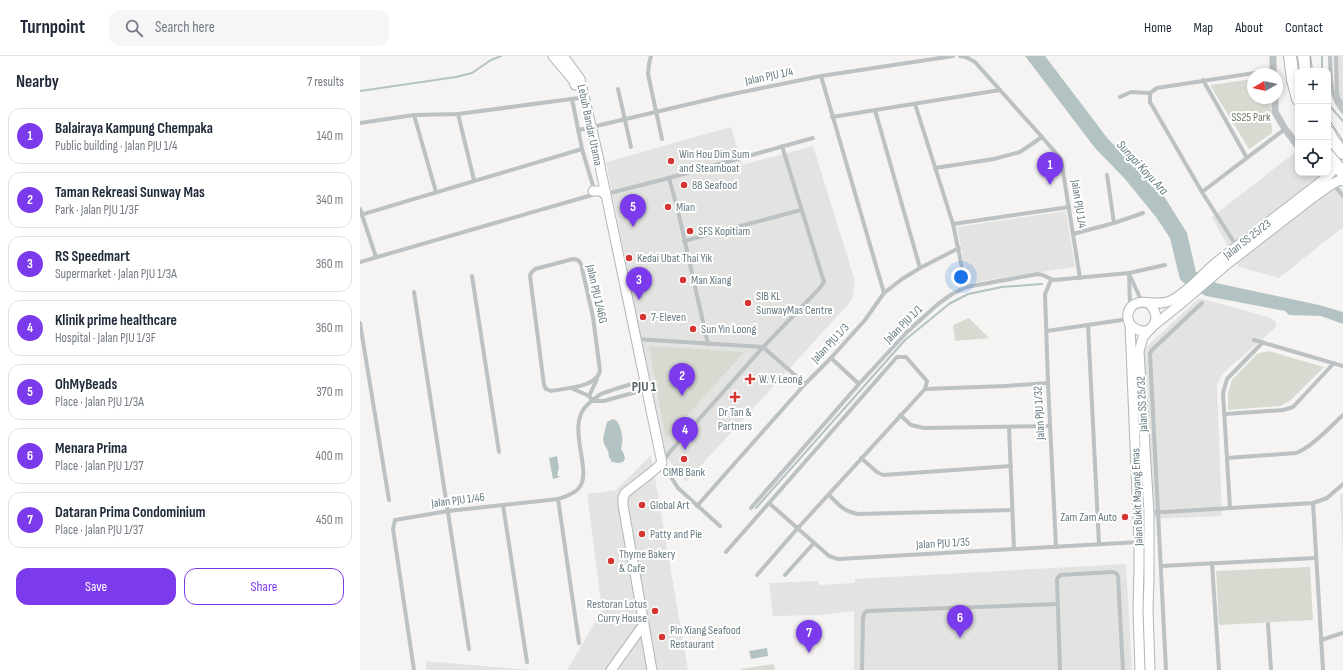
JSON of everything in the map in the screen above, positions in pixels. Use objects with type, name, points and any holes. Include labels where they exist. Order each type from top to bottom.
[{"type":"highway","points":[[1290,56],[1295,88]]},
{"type":"highway","points":[[1304,56],[1306,68]]},
{"type":"highway","points":[[1331,137],[1343,153]]},
{"type":"highway","points":[[1331,159],[1343,173]]},
{"type":"main road","name":"Lebuh Bandar Utama","points":[[559,56],[569,70],[574,81],[575,99],[585,128],[594,165],[600,171],[662,462]]},
{"type":"main road","name":"Lebuh Bandar Utama","points":[[569,70],[580,79],[585,128]]},
{"type":"main road","points":[[1331,162],[1333,170],[1331,172]]},
{"type":"main road","name":"Jalan SS 25/23","points":[[1152,327],[1181,298],[1222,263],[1237,247],[1326,178],[1343,181]]},
{"type":"main road","name":"Jalan SS 25/23","points":[[1222,263],[1235,258],[1326,178]]},
{"type":"main road","points":[[594,191],[600,191],[605,194]]},
{"type":"main road","points":[[1235,258],[1237,247]]},
{"type":"main road","name":"Jalan SS 25/23","points":[[1145,303],[1163,304],[1181,298]]},
{"type":"main road","points":[[1137,303],[1145,303],[1155,309],[1156,318],[1152,327],[1142,331],[1137,330],[1129,322],[1128,312],[1130,308],[1137,303]]},
{"type":"main road","name":"Jalan Bukit Mayang Emas","points":[[1129,322],[1139,542],[1138,611],[1140,670]]},
{"type":"main road","name":"Jalan Bukit Mayang Emas","points":[[1150,670],[1148,609],[1153,512],[1139,351],[1143,337],[1152,327]]},
{"type":"main road","points":[[652,670],[622,498],[625,493],[652,472],[662,462]]},
{"type":"main road","points":[[611,670],[644,624]]},
{"type":"street","points":[[651,56],[648,74],[662,139]]},
{"type":"street","name":"Jalan PJU 1/4","points":[[585,128],[821,76],[953,56]]},
{"type":"street","name":"Jalan PJU 1/4","points":[[960,56],[966,57],[974,62],[1061,159],[1080,278]]},
{"type":"street","points":[[1273,56],[1273,68]]},
{"type":"street","points":[[1330,56],[1334,99],[1343,112]]},
{"type":"street","points":[[1336,56],[1337,91],[1338,98],[1343,105]]},
{"type":"street","points":[[1120,97],[1131,92],[1150,93],[1157,88],[1203,80],[1247,75]]},
{"type":"street","points":[[821,76],[884,293]]},
{"type":"street","points":[[1203,80],[1247,158]]},
{"type":"street","points":[[618,89],[631,146]]},
{"type":"street","points":[[832,117],[1000,90]]},
{"type":"street","points":[[1150,93],[1150,102],[1202,192],[1237,247]]},
{"type":"street","points":[[360,123],[414,115],[458,114],[575,99]]},
{"type":"street","points":[[915,104],[953,224],[966,287]]},
{"type":"street","points":[[1274,104],[1275,112],[1295,142]]},
{"type":"street","points":[[875,110],[920,268]]},
{"type":"street","points":[[458,114],[474,180]]},
{"type":"street","points":[[414,115],[436,192]]},
{"type":"street","points":[[360,262],[592,195],[594,191],[582,149],[585,128]]},
{"type":"street","points":[[1202,192],[1285,129]]},
{"type":"street","points":[[935,168],[994,159],[1020,152],[1042,137]]},
{"type":"street","points":[[605,194],[813,138]]},
{"type":"street","points":[[720,526],[678,488],[662,462],[763,347],[824,282],[782,146]]},
{"type":"street","points":[[361,214],[582,149]]},
{"type":"street","points":[[1107,176],[1114,223]]},
{"type":"street","points":[[669,178],[708,344]]},
{"type":"street","points":[[1326,178],[1343,196]]},
{"type":"street","points":[[953,224],[1069,207]]},
{"type":"street","points":[[360,209],[376,257]]},
{"type":"street","points":[[684,241],[801,210]]},
{"type":"street","points":[[1073,234],[1114,223],[1143,213]]},
{"type":"street","name":"Jalan PJU 1/3","points":[[697,506],[805,384],[865,320],[884,293],[902,279],[920,268],[959,248]]},
{"type":"street","name":"Jalan PJU 1/46G","points":[[572,259],[578,260],[581,264],[596,332],[600,371],[593,382],[571,388],[551,391],[546,389],[544,385],[530,280],[531,273],[535,270],[572,259]]},
{"type":"street","name":"Jalan PJU 1/1","points":[[751,508],[859,384],[907,332],[938,304],[952,294],[966,287],[1038,274],[1044,274],[1051,280],[1080,278],[1129,274],[1165,265]]},
{"type":"street","points":[[1129,274],[1145,303]]},
{"type":"street","points":[[1129,274],[1130,308]]},
{"type":"street","points":[[472,276],[499,452]]},
{"type":"street","name":"Jalan PJU 1/32","points":[[1051,280],[1045,294],[1056,547]]},
{"type":"street","points":[[414,292],[470,649]]},
{"type":"street","name":"Jalan SS 25/32","points":[[1166,670],[1161,566],[1153,512],[1150,354],[1152,350],[1202,303]]},
{"type":"street","points":[[1047,331],[1088,325],[1129,322]]},
{"type":"street","points":[[360,323],[389,500]]},
{"type":"street","points":[[1088,325],[1099,544]]},
{"type":"street","points":[[636,339],[763,347],[805,384]]},
{"type":"street","points":[[1254,340],[1343,366]]},
{"type":"street","points":[[1230,508],[1223,393],[1227,379],[1263,342]]},
{"type":"street","name":"Jalan PJU 1/1","points":[[726,552],[897,357],[906,357],[927,381],[925,389]]},
{"type":"street","points":[[831,358],[859,384]]},
{"type":"street","points":[[1225,414],[1282,410],[1293,406],[1334,363]]},
{"type":"street","points":[[589,396],[598,376]]},
{"type":"street","points":[[757,575],[925,389],[1048,383]]},
{"type":"street","points":[[571,388],[589,396],[593,401],[604,401],[646,385]]},
{"type":"street","name":"Jalan PJU 1/46","points":[[414,670],[393,524],[395,520],[448,511],[558,499],[567,496],[578,489],[584,476],[578,430],[580,417],[587,405],[602,393],[646,385]]},
{"type":"street","points":[[900,415],[911,425],[924,428],[1050,426]]},
{"type":"street","points":[[1227,458],[1296,453],[1313,442],[1343,415]]},
{"type":"street","points":[[1009,427],[1014,549]]},
{"type":"street","points":[[862,458],[877,472],[883,474],[1011,466]]},
{"type":"street","points":[[1153,512],[1314,503],[1326,498],[1343,484]]},
{"type":"street","points":[[828,495],[842,509],[849,513],[858,514],[1012,510]]},
{"type":"street","points":[[558,499],[579,643]]},
{"type":"street","name":"Jalan PJU 1/35","points":[[770,503],[797,529],[829,556],[838,559],[1139,542]]},
{"type":"street","points":[[1314,503],[1323,670]]},
{"type":"street","points":[[503,505],[527,662]]},
{"type":"street","points":[[785,575],[814,543]]},
{"type":"street","points":[[1161,566],[1316,558]]},
{"type":"street","points":[[1212,563],[1219,670]]},
{"type":"street","points":[[1060,670],[1057,579],[1060,574],[1112,572],[1116,573],[1118,576],[1123,670]]},
{"type":"street","points":[[862,670],[863,619],[864,614],[867,611],[1057,604]]},
{"type":"street","points":[[1268,624],[1271,670]]},
{"type":"street","points":[[1321,640],[1343,633]]},
{"type":"shaded area","points":[[1025,56],[1045,56],[1108,139],[1162,193],[1187,233],[1196,272],[1216,283],[1319,305],[1343,312],[1343,324],[1321,316],[1289,315],[1285,311],[1206,296],[1192,289],[1183,282],[1180,279],[1170,238],[1156,217],[1125,179],[1095,148]]},
{"type":"shaded area","points":[[1333,56],[1343,56],[1343,108],[1335,96]]},
{"type":"shaded area","points":[[731,127],[742,165],[813,146],[855,281],[852,300],[686,482],[664,454],[606,162]]},
{"type":"shaded area","points":[[1295,152],[1295,176],[1330,176],[1343,190],[1343,227],[1279,278],[1239,267],[1212,217]]},
{"type":"shaded area","points":[[1066,211],[1075,267],[968,283],[957,227]]},
{"type":"shaded area","points":[[1199,298],[1271,318],[1276,323],[1276,327],[1222,374],[1217,385],[1222,516],[1150,519],[1144,349]]},
{"type":"shaded area","points":[[613,419],[617,421],[621,431],[621,449],[625,459],[623,462],[618,463],[612,462],[603,439],[607,422]]},
{"type":"shaded area","points":[[651,455],[688,670],[567,670],[602,610],[587,494],[616,490]]},
{"type":"shaded area","points":[[557,456],[559,468],[557,475],[560,477],[553,479],[549,458]]},
{"type":"shaded area","points":[[1343,493],[1343,559],[1340,495]]},
{"type":"shaded area","points":[[1126,564],[1132,670],[854,670],[854,611],[821,615],[773,616],[769,583],[818,581],[819,585],[855,583],[855,579]]},
{"type":"shaded area","points":[[767,648],[768,656],[751,659],[749,651]]},
{"type":"shaded area","points":[[426,661],[532,670],[426,670]]},
{"type":"green space","name":"SS25 Park","points":[[1247,80],[1247,104],[1270,104],[1272,133],[1249,149],[1210,85]]},
{"type":"green space","points":[[969,318],[989,338],[955,341],[953,325]]},
{"type":"green space","points":[[649,346],[744,352],[666,439]]},
{"type":"green space","points":[[1268,351],[1324,367],[1291,400],[1280,406],[1228,410],[1228,393],[1232,380],[1257,354]]},
{"type":"green space","points":[[1310,567],[1313,620],[1219,625],[1216,571]]},
{"type":"green space","points":[[774,664],[775,670],[741,670],[741,669]]},
{"type":"waterway","points":[[360,91],[456,77],[472,73],[491,60],[501,56]]},
{"type":"waterway","points":[[1322,56],[1322,68]]},
{"type":"waterway","points":[[1331,107],[1343,121]]},
{"type":"waterway","points":[[756,508],[905,340],[949,304],[968,294],[1002,287],[1042,284]]},
{"type":"tram line","points":[[1310,56],[1311,68]]},
{"type":"tram line","points":[[1331,123],[1343,141]]},
{"type":"place","name":"Win Hou Dim Sum and Steamboat","points":[[671,161]]},
{"type":"place","name":"88 Seafood","points":[[684,185]]},
{"type":"place","name":"Balairaya Kampung Chempaka","points":[[1050,185]]},
{"type":"place","name":"Mian","points":[[668,207]]},
{"type":"place","name":"OhMyBeads","points":[[633,227]]},
{"type":"place","name":"SFS Kopitiam","points":[[690,231]]},
{"type":"place","name":"Kedai Ubat Thai Yik","points":[[629,258]]},
{"type":"place","name":"Man Xiang","points":[[683,280]]},
{"type":"place","name":"RS Speedmart","points":[[639,300]]},
{"type":"place","name":"SIB KL SunwayMas Centre","points":[[748,303]]},
{"type":"place","name":"7-Eleven","points":[[643,317]]},
{"type":"place","name":"Sun Yin Loong","points":[[693,329]]},
{"type":"place","name":"W. Y. Leong","points":[[750,379]]},
{"type":"place","name":"Taman Rekreasi Sunway Mas","points":[[682,396]]},
{"type":"place","name":"Dr Tan & Partners","points":[[735,397]]},
{"type":"place","name":"Klinik prime healthcare","points":[[685,450]]},
{"type":"place","name":"CIMB Bank","points":[[684,459]]},
{"type":"place","name":"Global Art","points":[[642,505]]},
{"type":"place","name":"Zam Zam Auto","points":[[1125,517]]},
{"type":"place","name":"Patty and Pie","points":[[642,534]]},
{"type":"place","name":"Thyme Bakery & Cafe","points":[[611,561]]},
{"type":"place","name":"Restoran Lotus Curry House","points":[[655,611]]},
{"type":"place","name":"Pin Xiang Seafood Restaurant","points":[[662,637]]},
{"type":"place","name":"Menara Prima","points":[[960,638]]},
{"type":"place","name":"Dataran Prima Condominium","points":[[809,653]]},
{"type":"district","name":"PJU 1","points":[[644,386]]},
{"type":"water label","name":"Sungai Kayu Ara","points":[[1143,167]]}]
